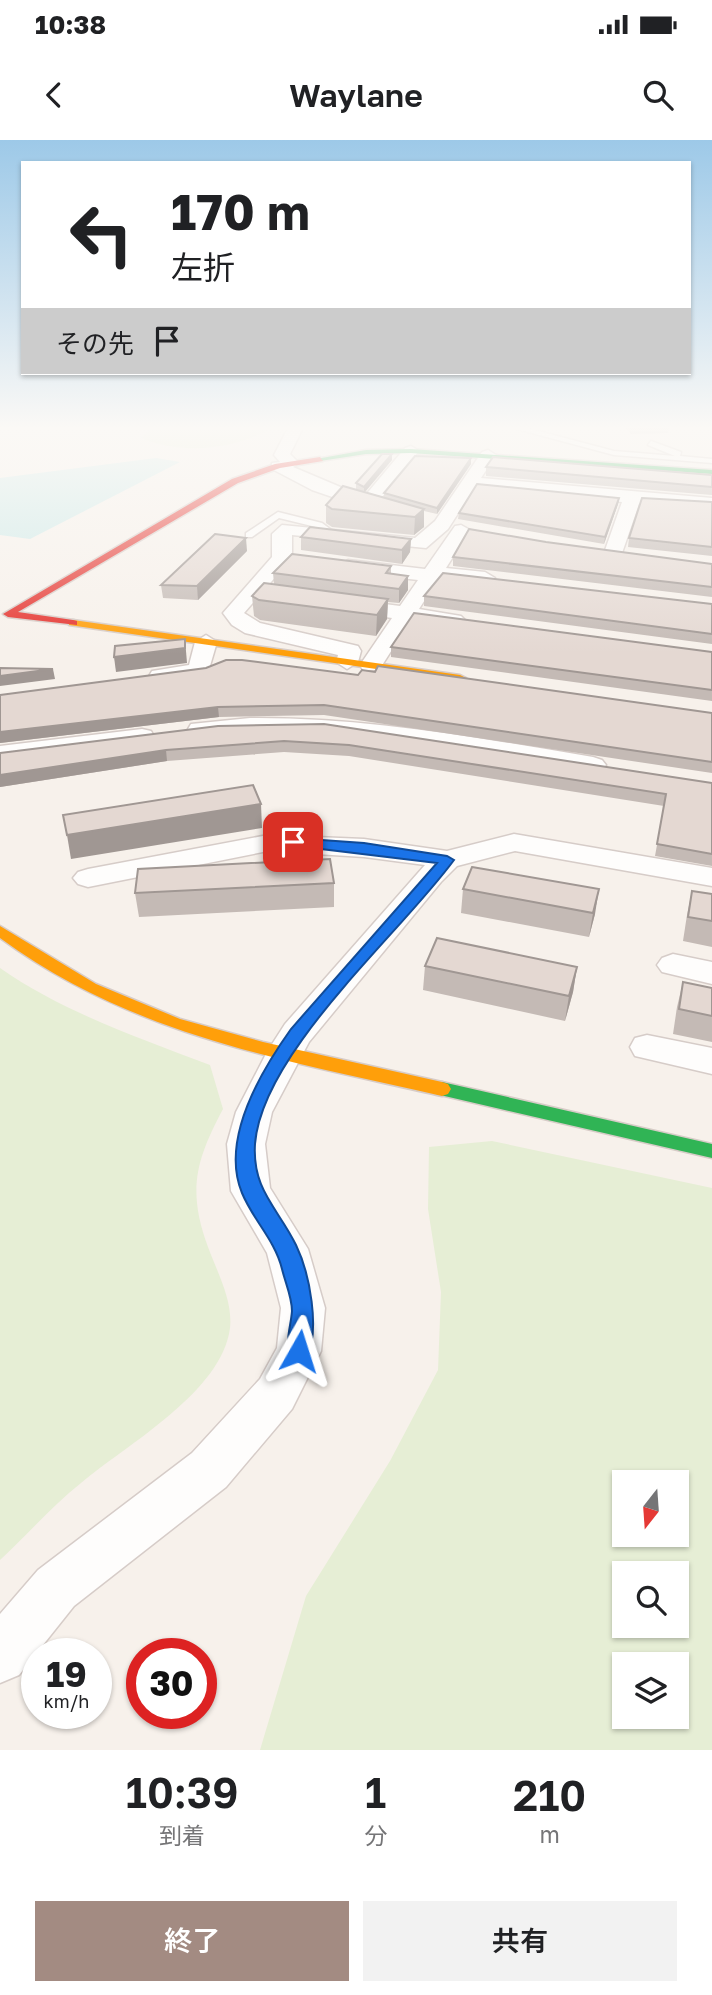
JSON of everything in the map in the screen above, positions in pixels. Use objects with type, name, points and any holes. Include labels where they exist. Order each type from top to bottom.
[{"type":"street","points":[[3,615],[194,503]]},
{"type":"street","points":[[371,665],[431,574],[461,503]]},
{"type":"street","points":[[630,503],[606,552],[638,556]]},
{"type":"street","points":[[367,504],[398,514]]},
{"type":"street","points":[[421,520],[484,535]]},
{"type":"street","points":[[347,662],[350,651],[269,632],[239,621],[233,613],[250,592],[288,558],[283,533],[288,529],[329,532],[419,544],[451,528]]},
{"type":"street","points":[[322,563],[499,580]]},
{"type":"street","points":[[250,592],[276,596]]},
{"type":"street","points":[[328,603],[472,622]]},
{"type":"street","points":[[3,615],[480,681]]},
{"type":"street","points":[[132,679],[199,671],[206,642]]},
{"type":"street","points":[[0,754],[256,724],[339,725],[616,769]]},
{"type":"street","points":[[88,878],[268,843],[364,848],[447,860],[514,842],[712,877]]},
{"type":"street","points":[[0,1656],[56,1588],[209,1470],[276,1394],[299,1351],[303,1308],[288,1249],[251,1191],[246,1144],[254,1112],[284,1052],[447,860]]},
{"type":"street","points":[[0,931],[53,968],[124,1003],[186,1026],[284,1052],[712,1151]]},
{"type":"street","points":[[673,965],[712,973]]},
{"type":"street","points":[[647,1047],[712,1061]]},
{"type":"lane","points":[[283,533],[252,532],[278,515],[319,525],[329,532]]},
{"type":"green space","points":[[0,968],[75,1011],[210,1065],[223,1109],[206,1144],[196,1192],[202,1227],[227,1297],[230,1328],[223,1351],[210,1374],[191,1395],[146,1434],[70,1492],[0,1560]]},
{"type":"green space","points":[[492,1141],[712,1188],[712,1750],[260,1750],[306,1596],[390,1461],[438,1370],[441,1292],[428,1209],[429,1147]]},
{"type":"water","points":[[0,503],[100,503],[30,539],[0,535]]},
{"type":"building","points":[[403,503],[424,509],[415,517],[332,509],[326,505]]},
{"type":"building","points":[[420,503],[440,503],[437,508]]},
{"type":"building","points":[[465,503],[617,503],[605,537],[459,513]]},
{"type":"building","points":[[640,503],[712,503],[712,547],[629,538]]},
{"type":"building","points":[[310,527],[411,539],[402,550],[301,537]]},
{"type":"building","points":[[469,529],[712,564],[712,587],[453,557]]},
{"type":"building","points":[[215,534],[246,538],[197,586],[161,585]]},
{"type":"building","points":[[292,554],[391,566],[386,573],[408,576],[399,589],[273,573]]},
{"type":"building","points":[[443,573],[712,604],[712,634],[424,596]]},
{"type":"building","points":[[264,583],[388,599],[377,615],[259,600],[252,596]]},
{"type":"building","points":[[414,613],[712,652],[712,690],[391,647]]},
{"type":"building","points":[[185,639],[185,648],[114,657],[115,646]]},
{"type":"building","points":[[226,660],[358,675],[362,670],[375,672],[378,666],[712,713],[712,762],[324,705],[218,707],[0,732],[0,695],[206,668]]},
{"type":"building","points":[[0,668],[53,669],[0,676]]},
{"type":"building","points":[[324,724],[712,783],[712,854],[657,844],[666,794],[349,745],[284,741],[166,750],[0,775],[0,753],[218,726]]},
{"type":"building","points":[[253,785],[261,804],[67,835],[63,815]]},
{"type":"building","points":[[330,859],[334,883],[135,893],[138,869]]},
{"type":"building","points":[[472,867],[599,889],[593,913],[463,889]]},
{"type":"building","points":[[692,891],[712,894],[712,921],[688,917]]},
{"type":"building","points":[[437,938],[577,967],[569,996],[425,966]]},
{"type":"building","points":[[683,982],[712,988],[712,1016],[679,1009]]},
{"type":"traffic: fast","points":[[442,1089],[712,1151]]},
{"type":"traffic: slow","points":[[73,623],[460,678]]},
{"type":"traffic: slow","points":[[0,931],[78,982],[174,1023],[263,1049],[442,1089]]},
{"type":"traffic: jam","points":[[73,623],[8,614],[197,503]]},
{"type":"route","points":[[293,842],[364,848],[447,860],[430,876],[297,1033],[284,1052],[254,1112],[246,1144],[251,1191],[288,1249],[303,1308],[299,1351]]}]
